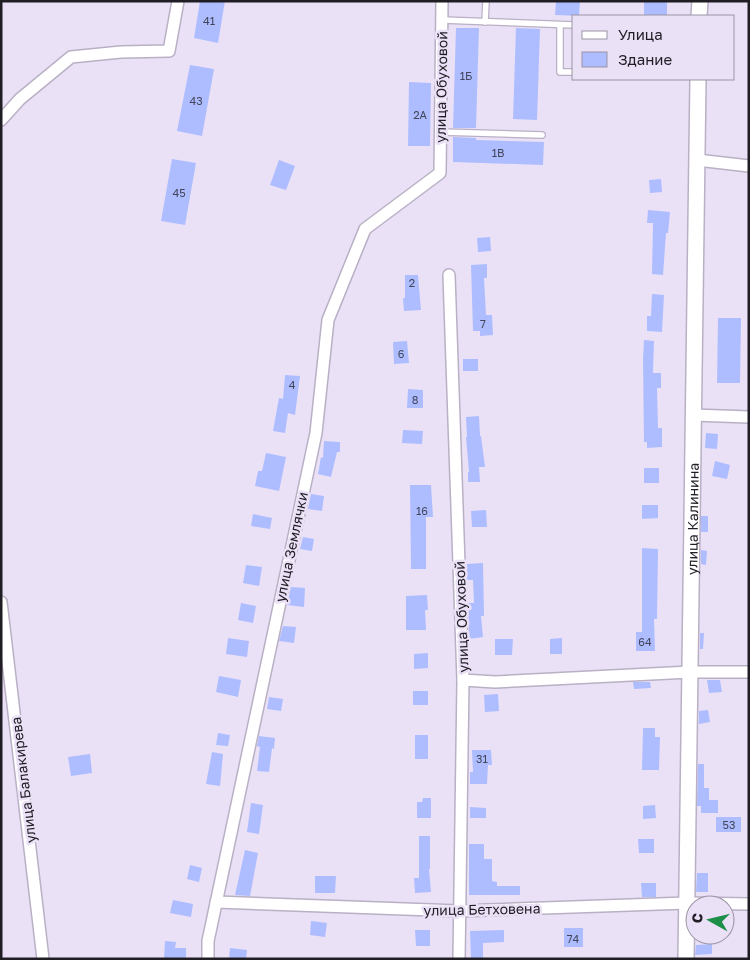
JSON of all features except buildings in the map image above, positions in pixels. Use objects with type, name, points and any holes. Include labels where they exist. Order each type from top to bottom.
[{"type":"street","points":[[1,120],[20,100],[71,57],[121,52],[169,51],[178,1]]},
{"type":"street","name":"улица Обуховой","points":[[440,173],[442,1]]},
{"type":"street","points":[[699,15],[700,1]]},
{"type":"street","name":"улица Калинина","points":[[687,895],[698,80]]},
{"type":"street","points":[[697,160],[749,166]]},
{"type":"street","name":"улица Землячки","points":[[208,959],[208,941],[316,432],[328,320],[365,229],[440,173]]},
{"type":"street","name":"улица Обуховой","points":[[449,276],[462,680],[459,959]]},
{"type":"street","points":[[693,415],[749,417]]},
{"type":"street","name":"улица Балакирева","points":[[1,602],[43,959]]},
{"type":"street","points":[[462,680],[495,682],[690,672],[749,672]]},
{"type":"street","name":"улица Бетховена","points":[[216,902],[459,911],[685,903]]},
{"type":"street","name":"улица Бетховена","points":[[735,904],[749,904]]},
{"type":"street","name":"улица Калинина","points":[[686,945],[686,959]]},
{"type":"lane","points":[[485,22],[486,1]]},
{"type":"lane","points":[[442,20],[572,25]]},
{"type":"lane","points":[[560,25],[560,72],[572,72]]},
{"type":"lane","points":[[440,132],[542,135]]}]
